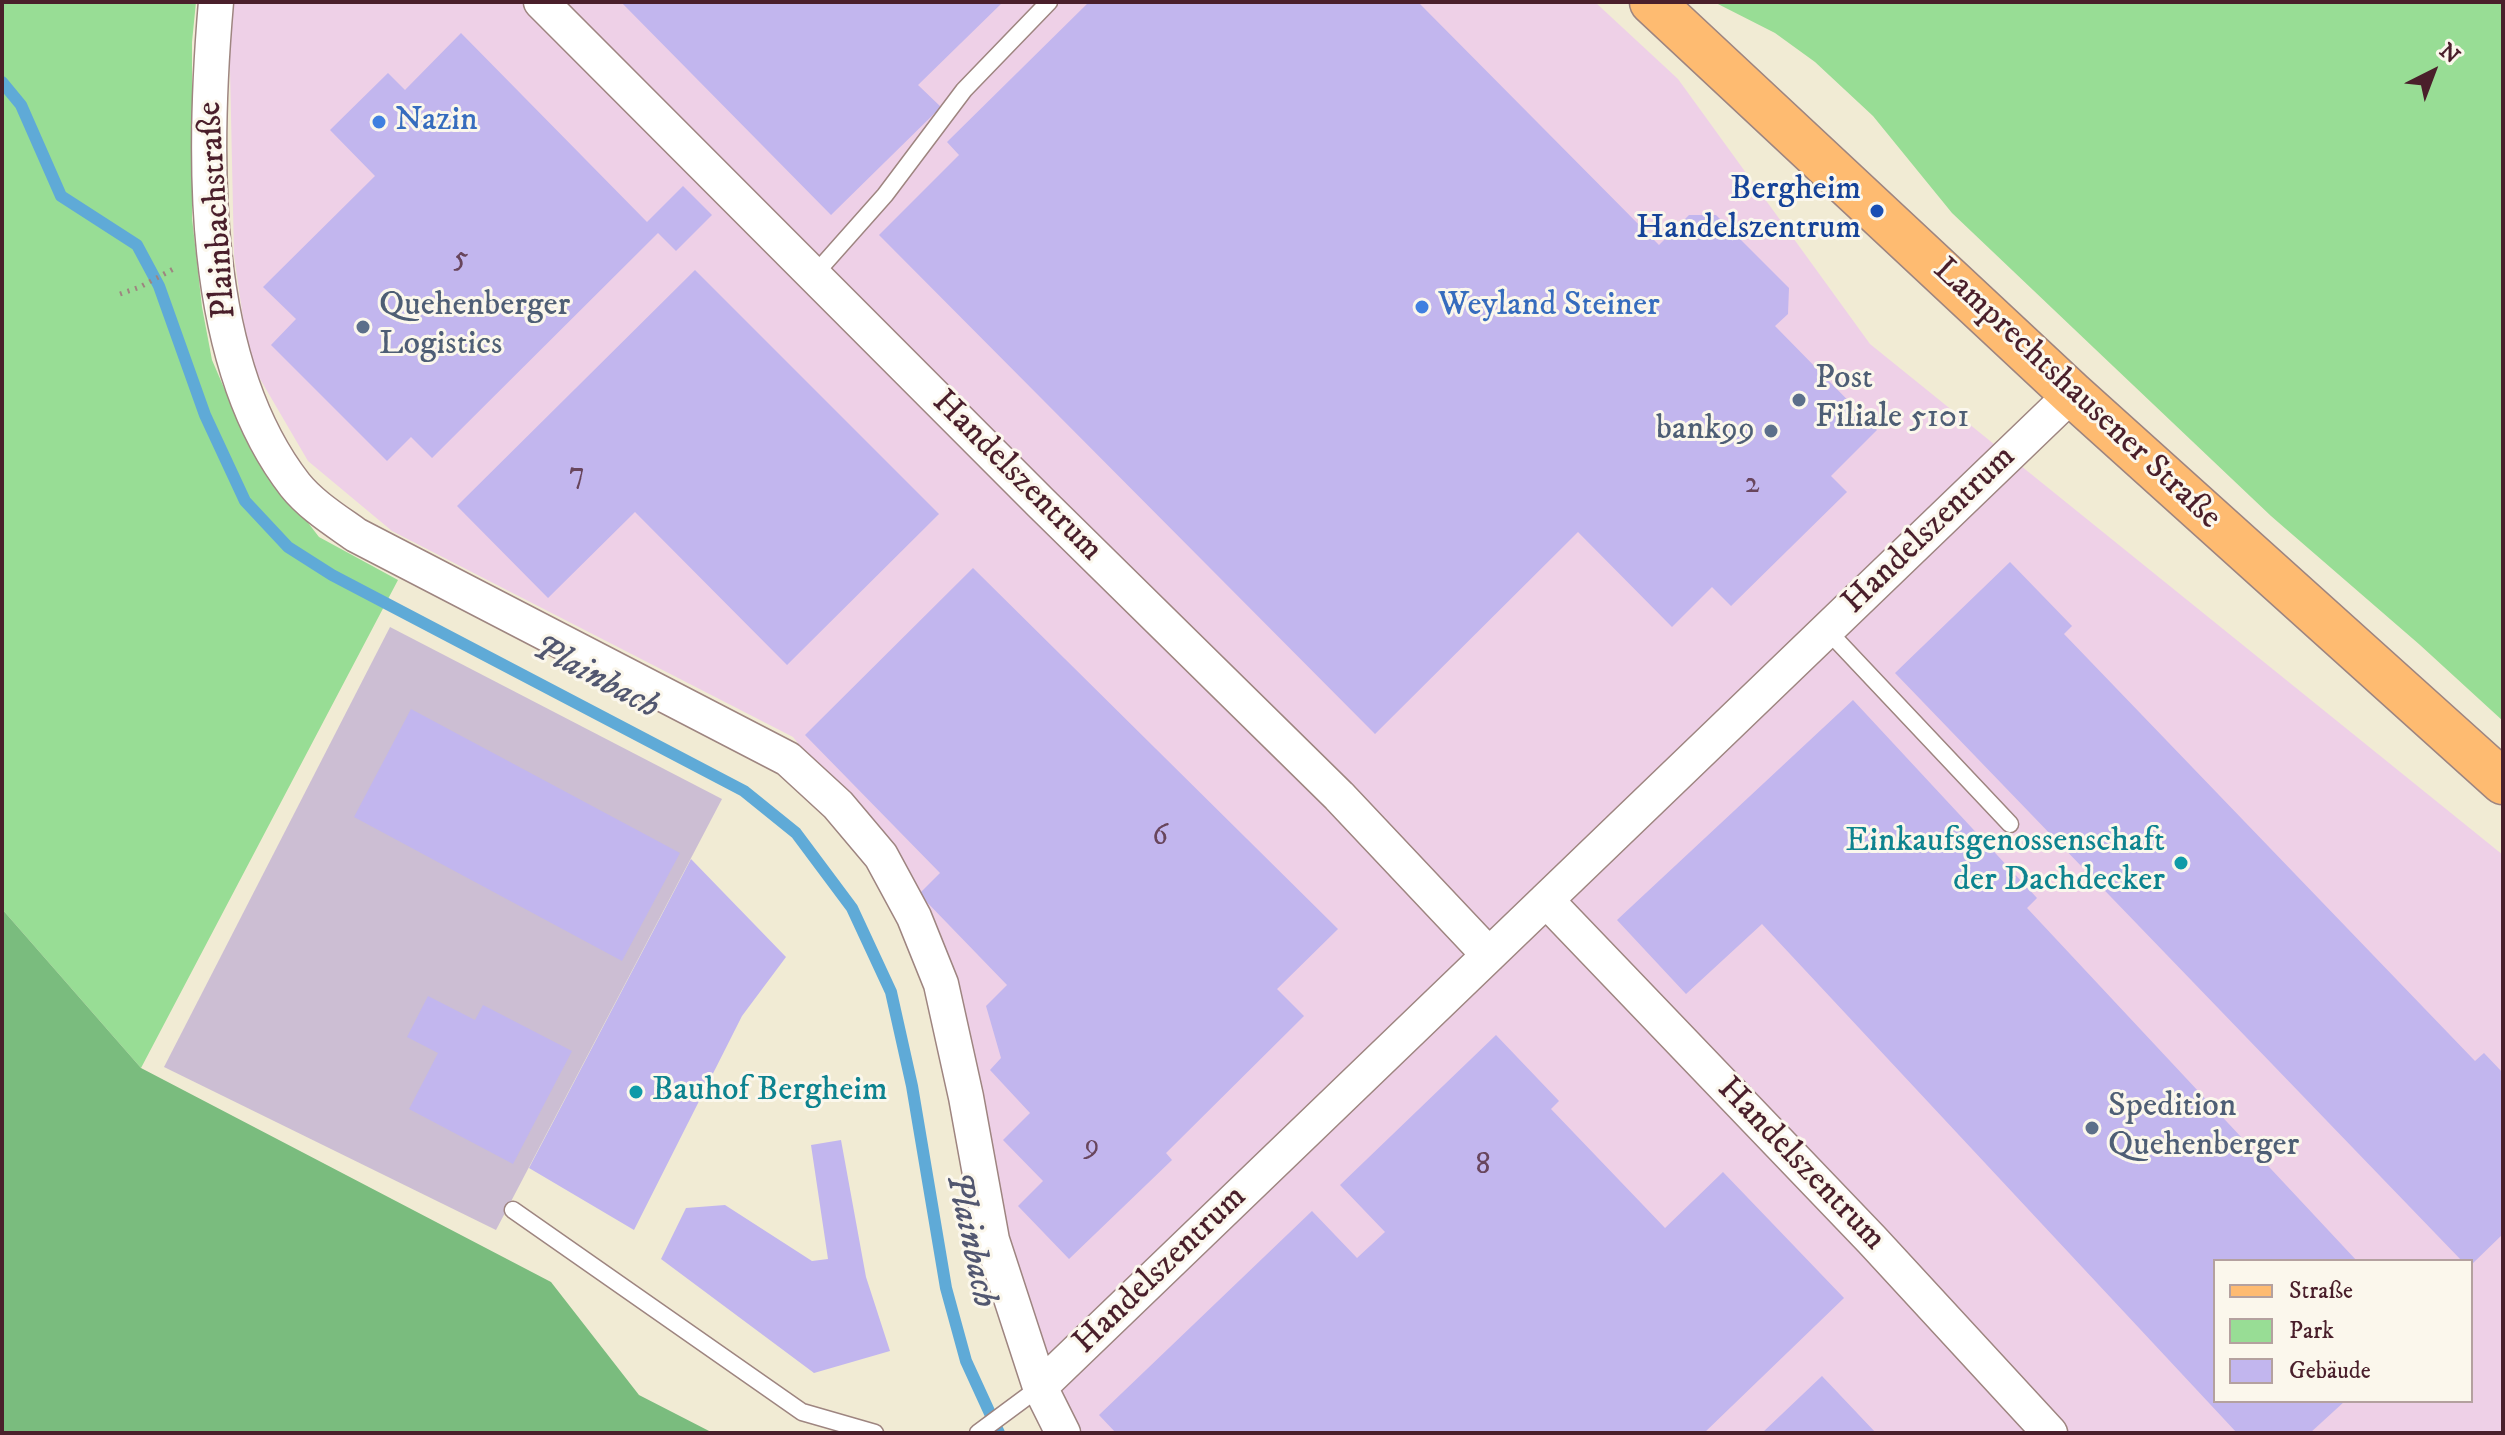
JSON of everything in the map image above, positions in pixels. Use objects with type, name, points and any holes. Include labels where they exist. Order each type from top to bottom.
[{"type":"main road","name":"Lamprechtshausener Straße","points":[[1652,2],[2072,394],[2503,782]]},
{"type":"street","name":"Plainbachstraße","points":[[216,2],[209,164],[222,317],[241,386],[272,448],[296,486],[356,535],[788,759],[838,805],[881,856],[914,917],[941,984],[963,1082],[992,1240],[1031,1394],[1063,1433]]},
{"type":"street","name":"Handelszentrum","points":[[541,2],[1339,796],[1489,955]]},
{"type":"street","name":"Handelszentrum","points":[[1031,1394],[2072,394]]},
{"type":"street","name":"Handelszentrum","points":[[1546,900],[1872,1240],[2050,1433]]},
{"type":"lane","points":[[814,275],[885,195],[964,90],[1049,2]]},
{"type":"lane","points":[[1827,630],[2010,824]]},
{"type":"lane","points":[[513,1210],[802,1412],[875,1433]]},
{"type":"lane","points":[[978,1433],[1031,1394]]},
{"type":"path","points":[[120,294],[173,269]]},
{"type":"shaded area","points":[[231,2],[1595,2],[1678,79],[1870,344],[2503,855],[2503,1433],[1072,1433],[1023,1291],[913,888],[793,737],[392,531],[308,461],[249,360],[234,255]]},
{"type":"shaded area","points":[[390,627],[722,799],[496,1230],[164,1067]]},
{"type":"green space","points":[[2,2],[196,2],[192,42],[192,218],[202,307],[212,360],[249,446],[319,537],[398,580],[141,1068],[2,909]]},
{"type":"green space","points":[[1714,2],[2503,2],[2503,721],[2271,516],[1952,213],[1873,116],[1815,62],[1775,33]]},
{"type":"green space","points":[[2,909],[141,1068],[551,1282],[639,1395],[713,1433],[2,1433]]},
{"type":"building","points":[[621,2],[1003,2],[918,85],[941,107],[831,215]]},
{"type":"building","points":[[1089,2],[1418,2],[1659,245],[1689,215],[1716,215],[1789,288],[1788,314],[1775,326],[1877,430],[1831,476],[1847,492],[1731,606],[1712,587],[1672,627],[1578,532],[1375,734],[879,235],[959,155],[947,142]]},
{"type":"building","points":[[461,33],[647,222],[683,186],[712,215],[676,251],[658,233],[432,458],[411,437],[387,461],[271,345],[296,319],[263,287],[375,176],[330,130],[388,73],[405,90]]},
{"type":"building","points":[[695,270],[939,514],[787,665],[635,512],[548,598],[457,506]]},
{"type":"building","name":"Einkaufsgenossenschaft der Dachdecker","points":[[2010,562],[2072,626],[2064,634],[2475,1061],[2484,1053],[2503,1073],[2503,1234],[2473,1263],[2473,1259],[2460,1259],[1895,673]]},
{"type":"building","points":[[973,568],[1338,929],[1277,989],[1304,1016],[1166,1153],[1172,1160],[1069,1259],[1018,1206],[1043,1181],[1003,1140],[1030,1113],[990,1070],[1001,1058],[986,1006],[1007,985],[919,894],[940,873],[805,735]]},
{"type":"building","name":"Spedition Quehenberger","points":[[1853,700],[2037,898],[2027,908],[2355,1259],[2213,1259],[2213,1403],[2343,1403],[2310,1433],[2237,1433],[1762,924],[1686,994],[1617,920]]},
{"type":"building","points":[[411,709],[680,853],[622,961],[354,817]]},
{"type":"building","name":"Bauhof Bergheim","points":[[691,859],[786,957],[742,1016],[634,1230],[529,1168]]},
{"type":"building","points":[[428,996],[475,1020],[483,1005],[572,1051],[513,1164],[409,1109],[438,1053],[407,1037]]},
{"type":"building","points":[[1496,1035],[1559,1101],[1551,1109],[1665,1228],[1723,1172],[1844,1298],[1704,1433],[1116,1433],[1099,1415],[1312,1211],[1357,1258],[1385,1232],[1340,1185]]},
{"type":"building","points":[[841,1140],[866,1277],[890,1351],[814,1373],[661,1259],[686,1208],[725,1205],[812,1261],[828,1259],[811,1145]]},
{"type":"building","points":[[1822,1376],[1876,1433],[1762,1433]]},
{"type":"waterway","name":"Plainbach","points":[[2,82],[21,105],[61,196],[137,245],[159,286],[205,415],[245,501],[288,547],[332,575],[744,791],[796,833],[852,908],[891,992],[912,1086],[946,1288],[966,1361],[999,1433]]},
{"type":"place","name":"Nazin","points":[[379,122]]},
{"type":"place","name":"Bergheim Handelszentrum","points":[[1877,211]]},
{"type":"place","name":"Weyland Steiner","points":[[1422,307]]},
{"type":"place","name":"Quehenberger Logistics","points":[[363,327]]},
{"type":"place","name":"Post Filiale 5101","points":[[1799,400]]},
{"type":"place","name":"bank99","points":[[1771,431]]},
{"type":"place","name":"Einkaufsgenossenschaft der Dachdecker","points":[[2181,863]]},
{"type":"place","name":"Bauhof Bergheim","points":[[636,1092]]},
{"type":"place","name":"Spedition Quehenberger","points":[[2092,1128]]}]
